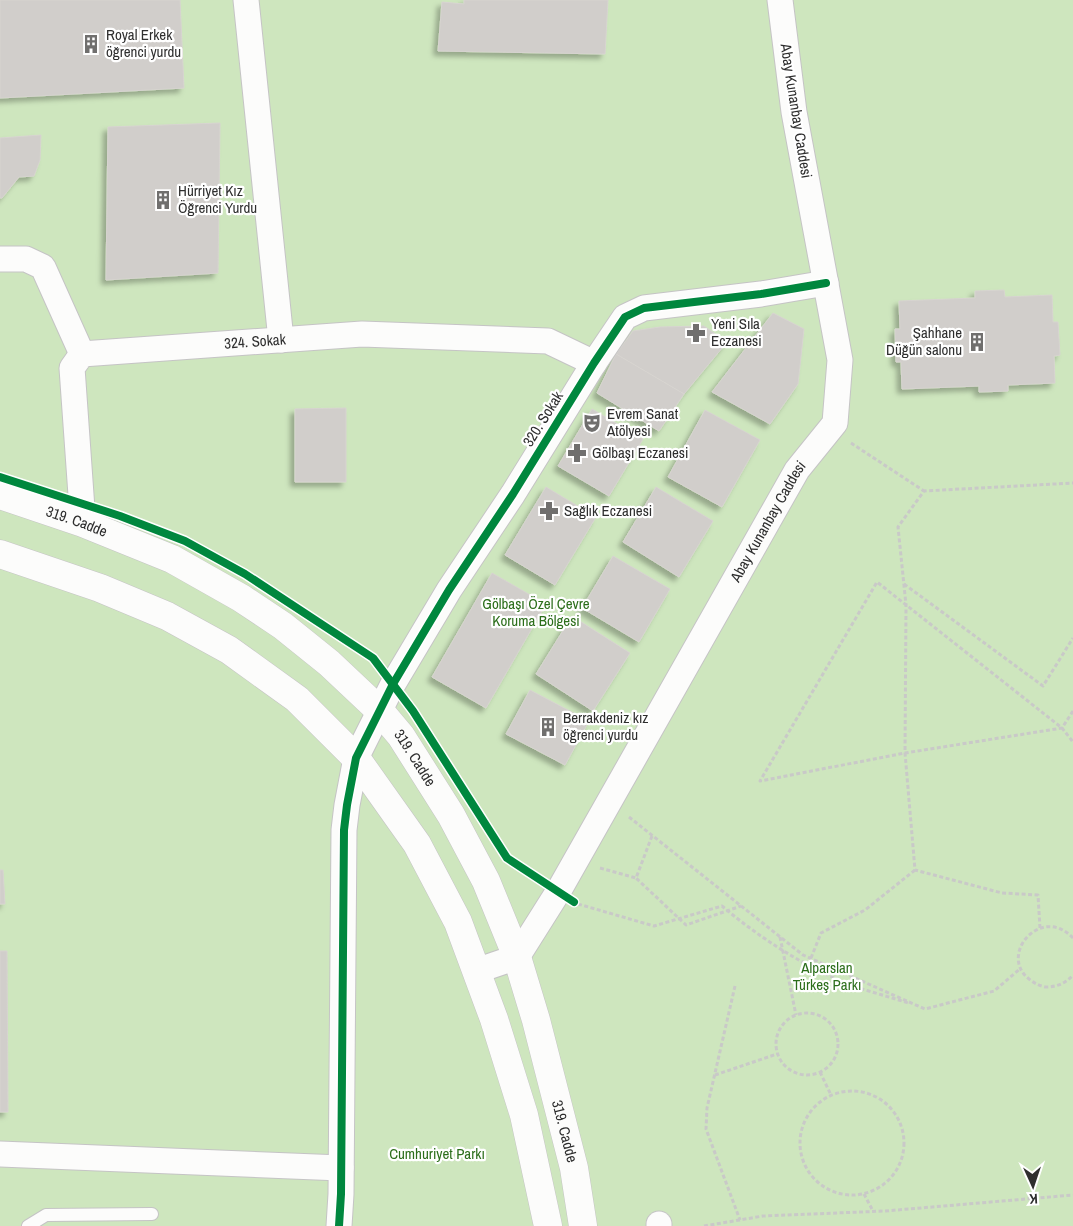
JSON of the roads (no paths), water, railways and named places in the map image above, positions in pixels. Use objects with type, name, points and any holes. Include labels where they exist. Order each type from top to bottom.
[{"type":"street","points":[[246,0],[281,340]]},
{"type":"street","name":"Abay Kunanbay Caddesi","points":[[517,958],[566,897],[574,861],[797,470],[835,423],[840,360],[794,112],[780,0]]},
{"type":"street","points":[[0,259],[26,259],[44,267],[82,354],[72,368],[83,522]]},
{"type":"street","name":"320. Sokak","points":[[338,1226],[341,1168],[344,830],[356,758],[393,684],[450,590],[514,494],[594,363],[625,317],[644,308],[761,294],[826,283]]},
{"type":"street","name":"324. Sokak","points":[[82,354],[362,334],[548,341],[594,363]]},
{"type":"street","name":"319. Cadde","points":[[0,495],[83,522],[172,559],[241,598],[283,626],[328,662],[380,711],[401,736],[451,815],[486,881],[517,958],[536,1020],[574,1168],[583,1226]]},
{"type":"street","points":[[0,554],[116,595],[167,616],[229,650],[297,700],[356,758],[417,844],[458,922],[494,1019],[524,1115],[548,1226]]},
{"type":"street","points":[[476,970],[517,958]]},
{"type":"street","points":[[0,1154],[341,1168]]},
{"type":"lane","points":[[28,1226],[46,1215],[152,1214]]},
{"type":"place","name":"Royal Erkek öğrenci yurdu","points":[[91,44]]},
{"type":"place","name":"Hürriyet Kız Öğrenci Yurdu","points":[[163,200]]},
{"type":"place","name":"Yeni Sıla Eczanesi","points":[[696,333]]},
{"type":"place","name":"Şahhane Düğün salonu","points":[[977,342]]},
{"type":"place","name":"Evrem Sanat Atölyesi","points":[[592,423]]},
{"type":"place","name":"Gölbaşı Eczanesi","points":[[577,453]]},
{"type":"place","name":"Sağlık Eczanesi","points":[[549,511]]},
{"type":"place","name":"Berrakdeniz kız öğrenci yurdu","points":[[548,727]]},
{"type":"park label","name":"Gölbaşı Özel Çevre Koruma Bölgesi","points":[[536,612]]},
{"type":"park label","name":"Alparslan Türkeş Parkı","points":[[827,976]]},
{"type":"park label","name":"Cumhuriyet Parkı","points":[[437,1154]]}]
